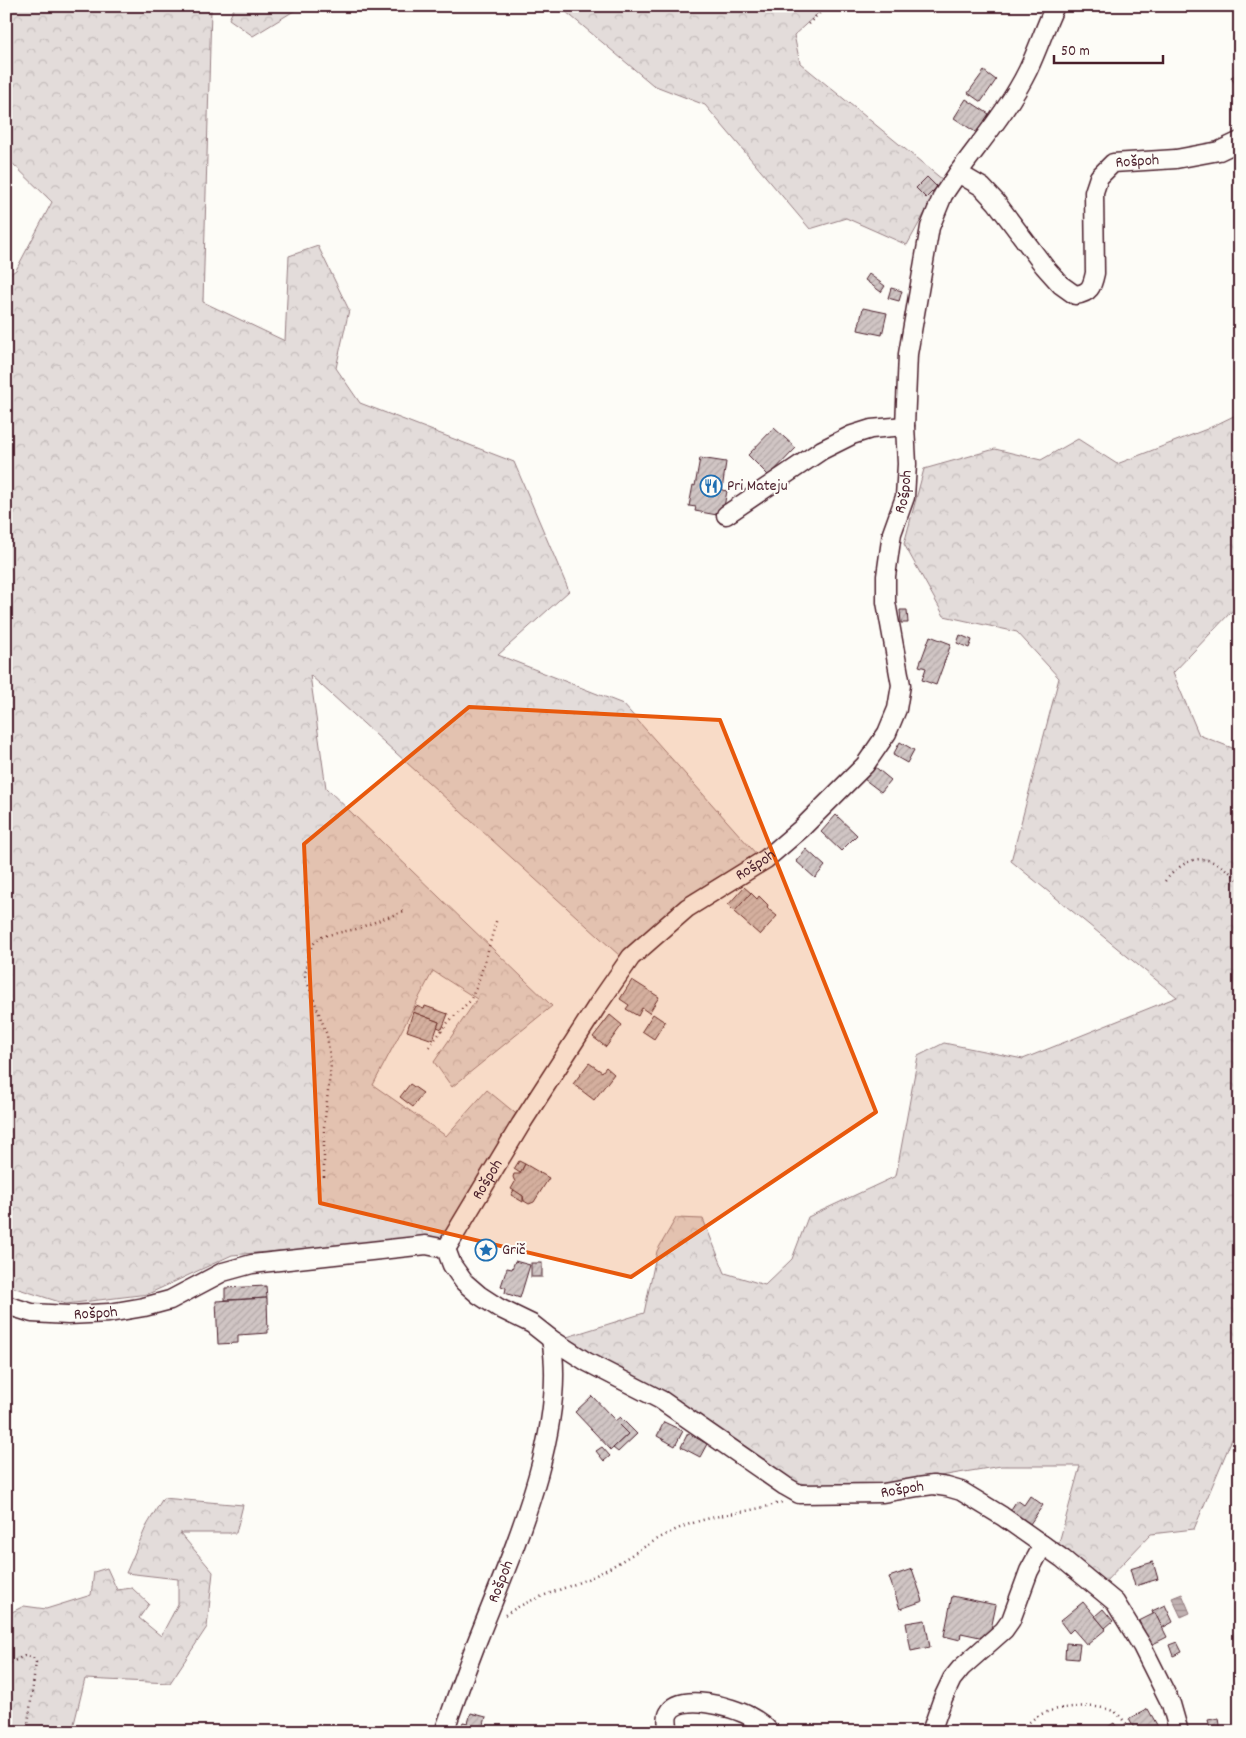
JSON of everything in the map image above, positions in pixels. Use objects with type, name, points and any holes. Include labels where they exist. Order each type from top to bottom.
[{"type":"street","name":"Rošpoh","points":[[6,1305],[32,1313],[68,1315],[109,1313],[144,1308],[170,1300],[223,1272],[252,1264],[426,1245],[446,1248],[521,1124],[631,957],[687,908],[766,859],[801,828],[865,765],[887,733],[897,709],[901,685],[886,602],[886,576],[892,533],[905,497],[908,354],[930,227],[943,195],[1009,102],[1028,70],[1044,27],[1055,6]]},
{"type":"street","name":"Rošpoh","points":[[958,173],[982,187],[996,202],[1044,266],[1061,285],[1075,295],[1084,294],[1092,286],[1095,273],[1094,192],[1099,177],[1112,163],[1176,159],[1219,151],[1240,141]]},
{"type":"street","points":[[726,515],[822,450],[852,435],[870,430],[905,426]]},
{"type":"street","points":[[446,1248],[452,1265],[464,1282],[499,1308],[532,1324],[551,1339],[587,1362],[662,1400],[799,1494]]},
{"type":"street","name":"Rošpoh","points":[[444,1732],[476,1642],[511,1558],[542,1458],[549,1424],[555,1370],[551,1339]]},
{"type":"street","name":"Rošpoh","points":[[799,1494],[883,1492],[933,1485],[961,1491],[1002,1516],[1098,1586],[1115,1602],[1142,1646],[1171,1704],[1179,1732]]},
{"type":"street","points":[[931,1732],[952,1679],[961,1668],[1004,1630],[1011,1620],[1032,1565],[1043,1545]]},
{"type":"street","points":[[669,1732],[667,1717],[673,1708],[678,1704],[694,1703],[726,1707],[738,1711],[750,1716],[770,1732]]},
{"type":"path","points":[[808,24],[827,6]]},
{"type":"path","points":[[1165,881],[1182,865],[1202,858],[1213,861],[1240,881]]},
{"type":"path","points":[[324,1177],[324,1127],[331,1058],[328,1035],[305,976],[308,952],[315,942],[323,936],[356,929],[404,911]]},
{"type":"path","points":[[429,1048],[450,1021],[470,1001],[479,979],[497,918]]},
{"type":"path","points":[[501,1617],[530,1601],[592,1577],[650,1543],[693,1523],[712,1517],[768,1506],[799,1494]]},
{"type":"path","points":[[6,1664],[24,1656],[33,1657],[36,1662],[27,1732]]},
{"type":"path","points":[[1018,1732],[1038,1716],[1047,1712],[1062,1708],[1097,1707],[1113,1711],[1121,1718],[1131,1732]]},
{"type":"highlighted area","points":[[469,707],[720,720],[876,1112],[631,1277],[320,1203],[304,844]]},
{"type":"green space","points":[[6,6],[204,6],[211,9],[203,302],[285,341],[289,256],[318,246],[349,310],[336,368],[360,403],[514,462],[569,591],[498,655],[623,704],[758,856],[685,903],[620,956],[310,675],[326,788],[552,1006],[452,1087],[434,1062],[477,999],[433,971],[373,1085],[446,1136],[487,1090],[520,1117],[443,1237],[232,1255],[148,1294],[66,1304],[6,1285],[6,277],[16,270],[52,202],[6,157]]},
{"type":"green space","points":[[235,6],[302,6],[253,36],[229,19]]},
{"type":"green space","points":[[559,6],[826,6],[794,35],[800,63],[943,180],[907,245],[846,218],[810,229],[705,105],[653,85]]},
{"type":"green space","points":[[1240,413],[1240,610],[1231,612],[1173,673],[1199,735],[1240,751],[1240,1430],[1232,1439],[1194,1529],[1151,1534],[1102,1585],[1057,1550],[1080,1466],[1001,1466],[922,1479],[882,1489],[823,1489],[782,1478],[586,1356],[567,1337],[644,1313],[657,1251],[676,1218],[703,1219],[725,1273],[765,1285],[792,1259],[808,1217],[896,1176],[918,1056],[944,1043],[1023,1059],[1177,997],[1011,861],[1059,678],[1017,632],[944,616],[904,544],[924,469],[995,449],[1041,460],[1078,439],[1117,464],[1207,429]]},
{"type":"green space","points":[[163,1498],[243,1505],[236,1533],[180,1533],[213,1572],[207,1627],[170,1683],[85,1679],[72,1732],[19,1732],[6,1709],[6,1615],[24,1606],[46,1609],[91,1595],[94,1572],[107,1568],[117,1590],[132,1588],[149,1604],[139,1618],[161,1636],[178,1604],[178,1579],[126,1573],[146,1527]]},
{"type":"shaded area","points":[[1182,1594],[1190,1613],[1181,1617],[1172,1598]]},
{"type":"building","points":[[984,71],[996,80],[981,102],[968,93]]},
{"type":"building","points":[[1240,73],[1240,92],[1231,77]]},
{"type":"building","points":[[966,99],[989,114],[977,133],[954,118]]},
{"type":"building","points":[[927,177],[937,187],[926,198],[916,188]]},
{"type":"building","points":[[869,274],[885,286],[881,292],[865,280]]},
{"type":"building","points":[[891,288],[902,291],[899,301],[888,298]]},
{"type":"building","points":[[863,308],[887,313],[882,335],[858,330]]},
{"type":"building","points":[[774,428],[796,448],[769,476],[748,455]]},
{"type":"building","points":[[700,458],[726,462],[722,490],[727,491],[723,512],[717,515],[695,511],[696,507],[689,506]]},
{"type":"building","points":[[900,610],[907,610],[908,623],[901,623]]},
{"type":"building","points":[[960,635],[972,640],[969,648],[957,643]]},
{"type":"building","points":[[930,636],[951,644],[936,685],[922,680],[926,668],[919,666]]},
{"type":"building","points":[[900,742],[914,750],[907,763],[893,755]]},
{"type":"building","points":[[874,766],[891,780],[881,792],[864,779]]},
{"type":"building","points":[[836,815],[857,835],[841,851],[821,832]]},
{"type":"building","points":[[806,849],[825,866],[815,878],[796,861]]},
{"type":"building","points":[[744,887],[751,893],[735,912],[728,905]]},
{"type":"building","points":[[751,893],[757,899],[759,896],[768,905],[767,908],[777,916],[760,935],[734,912]]},
{"type":"building","points":[[632,980],[659,997],[649,1013],[642,1008],[638,1016],[626,1009],[629,1005],[620,999]]},
{"type":"building","points":[[416,1006],[424,1009],[425,1006],[448,1014],[442,1029],[437,1027],[439,1022],[413,1012]]},
{"type":"building","points":[[413,1012],[439,1022],[433,1040],[407,1031]]},
{"type":"building","points":[[653,1014],[665,1022],[654,1039],[642,1031]]},
{"type":"building","points":[[610,1015],[622,1025],[606,1047],[593,1037]]},
{"type":"building","points":[[589,1063],[602,1072],[606,1067],[614,1074],[594,1100],[573,1084]]},
{"type":"building","points":[[410,1084],[423,1093],[413,1107],[400,1097]]},
{"type":"building","points":[[519,1161],[525,1164],[520,1173],[514,1169]]},
{"type":"building","points":[[525,1164],[549,1178],[534,1202],[529,1204],[524,1201],[523,1196],[511,1189],[515,1182],[514,1174],[520,1174]]},
{"type":"building","points":[[514,1190],[523,1196],[523,1202],[511,1195]]},
{"type":"building","points":[[515,1261],[530,1265],[520,1298],[505,1293],[506,1288],[501,1286],[507,1268],[512,1269]]},
{"type":"building","points":[[531,1263],[542,1263],[542,1277],[531,1277]]},
{"type":"building","points":[[266,1286],[267,1298],[225,1300],[225,1288]]},
{"type":"building","points":[[267,1298],[268,1333],[238,1335],[238,1343],[218,1344],[216,1301]]},
{"type":"building","points":[[592,1396],[628,1434],[611,1450],[575,1412]]},
{"type":"building","points":[[620,1417],[637,1434],[618,1452],[613,1448],[628,1434],[615,1421]]},
{"type":"building","points":[[664,1422],[683,1431],[675,1446],[657,1436]]},
{"type":"building","points":[[688,1433],[707,1444],[700,1457],[681,1447]]},
{"type":"building","points":[[602,1447],[610,1456],[604,1461],[596,1451]]},
{"type":"building","points":[[1030,1496],[1043,1505],[1030,1524],[1010,1511],[1017,1500],[1024,1505]]},
{"type":"building","points":[[1153,1562],[1158,1579],[1135,1586],[1130,1569]]},
{"type":"building","points":[[912,1569],[923,1601],[900,1609],[889,1577]]},
{"type":"building","points":[[952,1596],[996,1605],[989,1639],[961,1633],[960,1640],[944,1636]]},
{"type":"building","points":[[1083,1602],[1106,1629],[1087,1645],[1073,1629],[1069,1633],[1060,1621]]},
{"type":"building","points":[[1165,1605],[1173,1622],[1162,1628],[1155,1613],[1153,1614],[1152,1611]]},
{"type":"building","points":[[1103,1609],[1113,1621],[1105,1628],[1095,1616]]},
{"type":"building","points":[[1155,1613],[1167,1637],[1151,1645],[1139,1621]]},
{"type":"building","points":[[925,1620],[930,1647],[911,1651],[906,1623]]},
{"type":"building","points":[[1177,1642],[1182,1652],[1173,1656],[1169,1645]]},
{"type":"building","points":[[1066,1643],[1080,1644],[1078,1659],[1065,1658]]},
{"type":"building","points":[[1148,1709],[1161,1732],[1136,1732],[1129,1719]]},
{"type":"building","points":[[471,1713],[486,1717],[482,1732],[460,1732],[463,1722],[468,1723]]},
{"type":"building","points":[[1219,1718],[1221,1732],[1211,1732],[1208,1720]]},
{"type":"building","points":[[1114,1723],[1120,1732],[1104,1732],[1103,1730]]},
{"type":"place","name":"Pri Mateju","points":[[711,486]]},
{"type":"place","name":"Grič","points":[[486,1250]]}]
